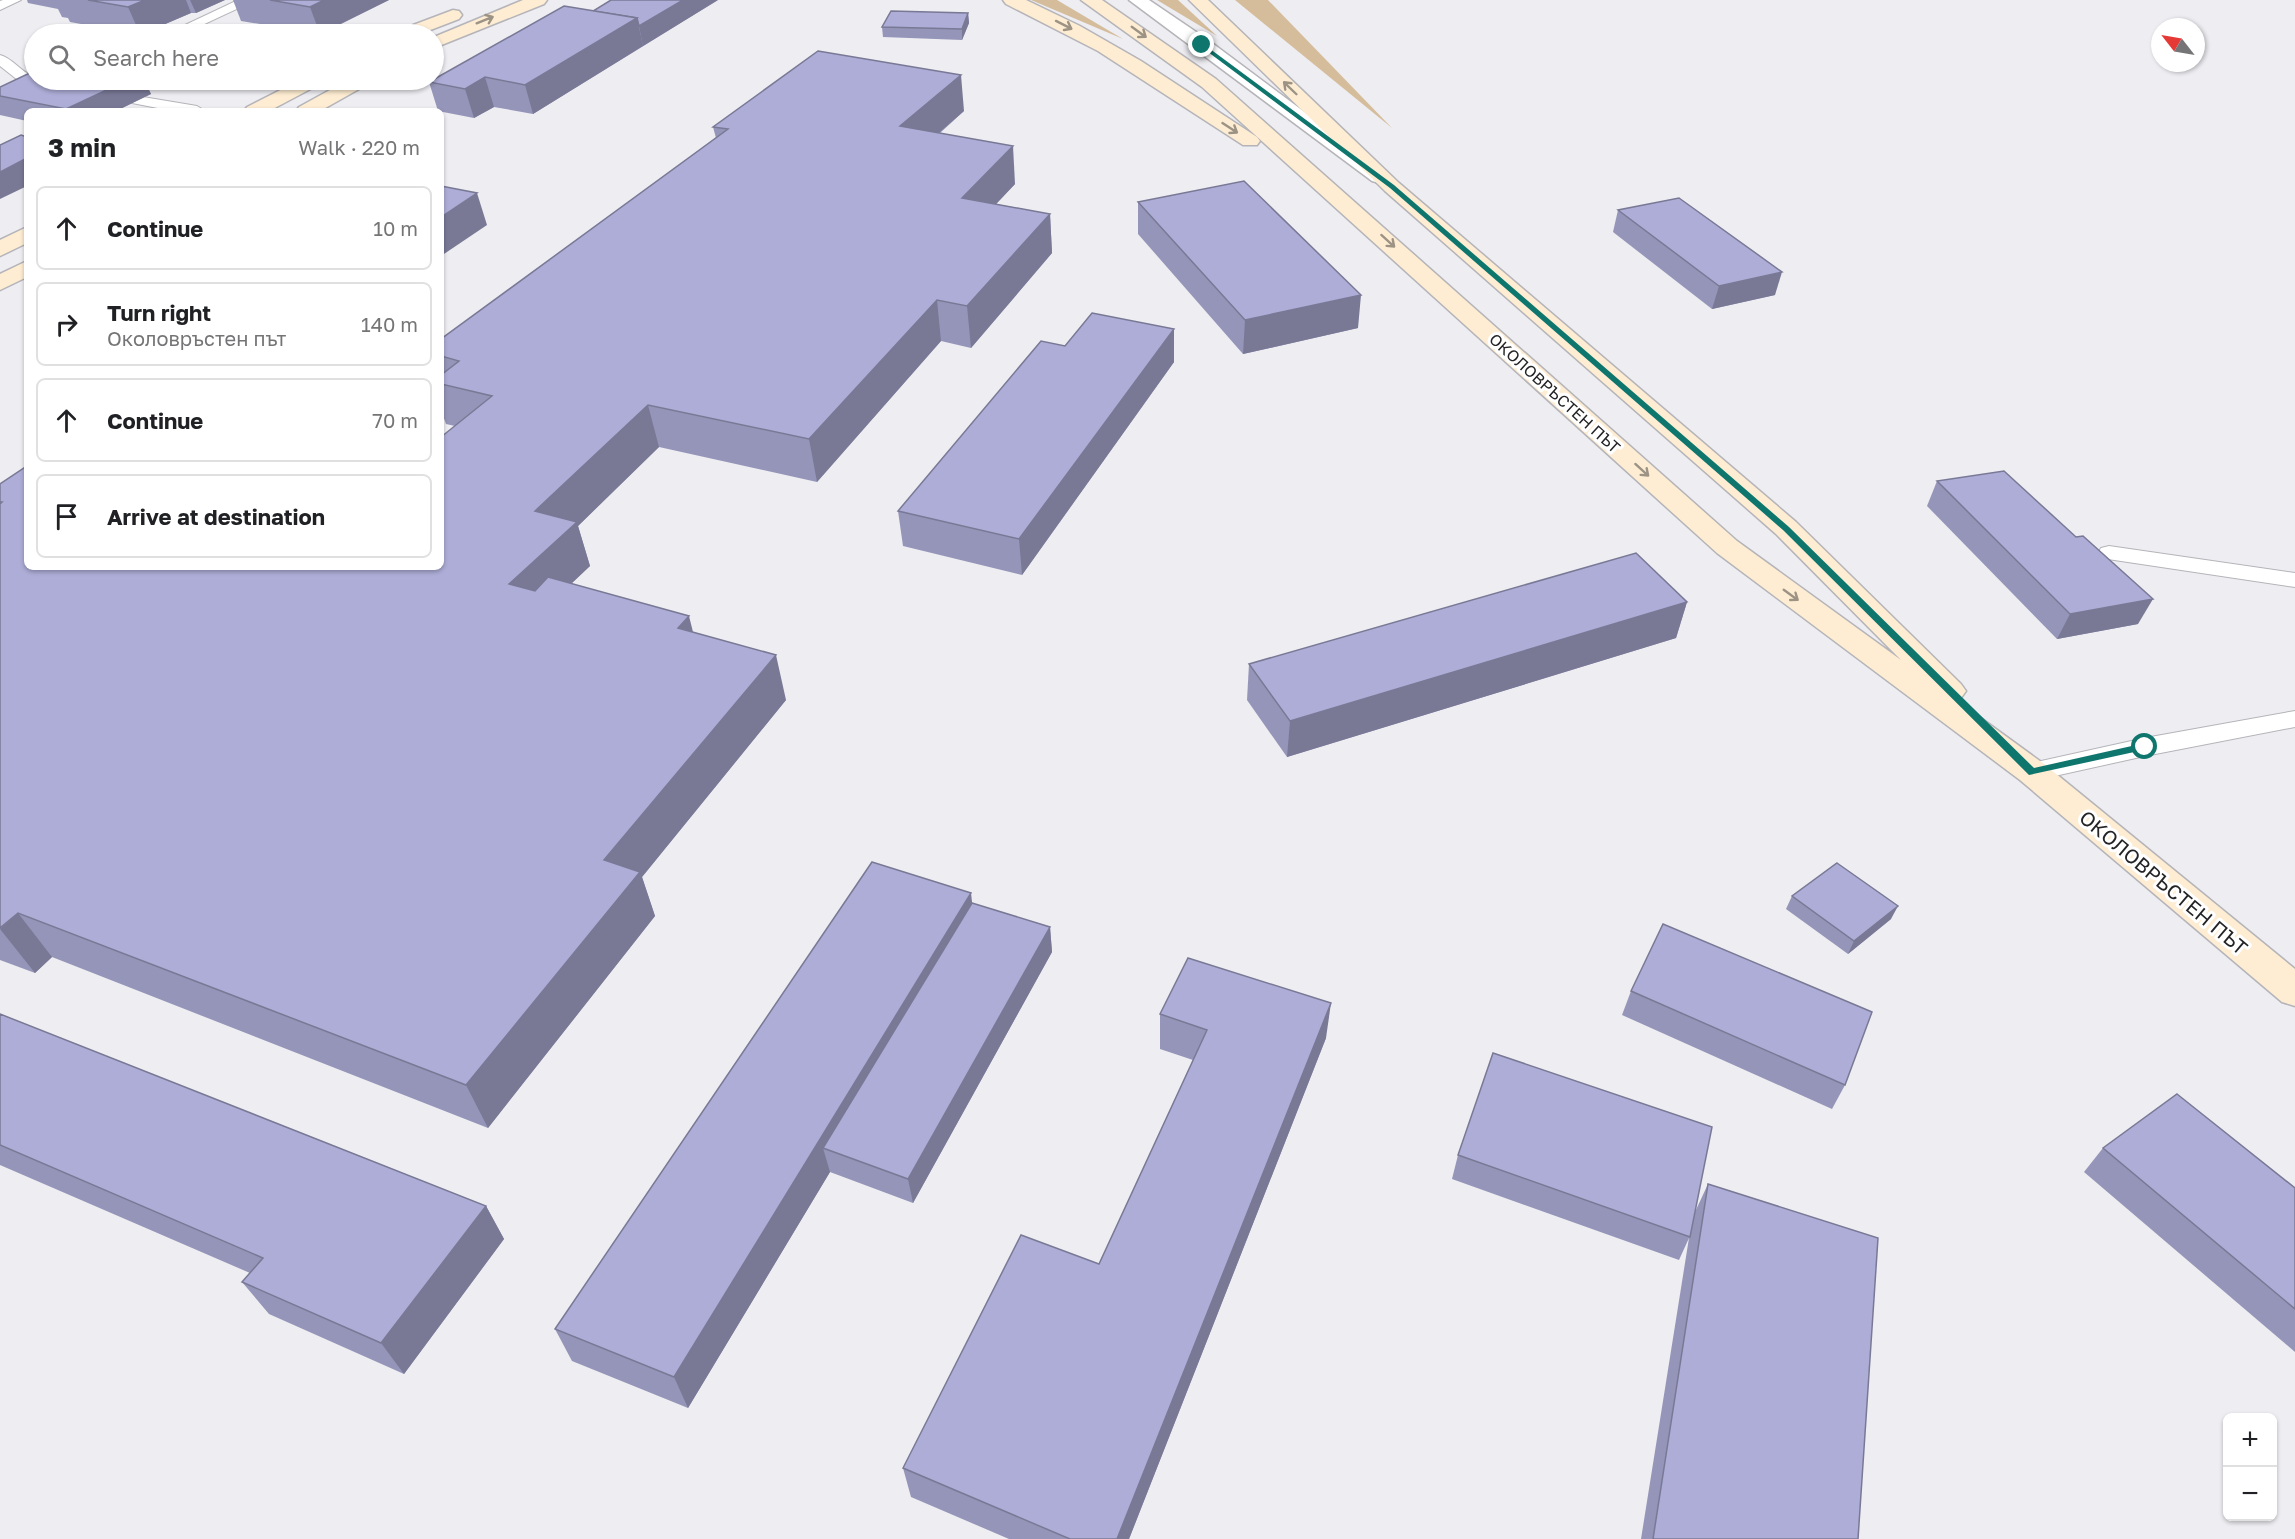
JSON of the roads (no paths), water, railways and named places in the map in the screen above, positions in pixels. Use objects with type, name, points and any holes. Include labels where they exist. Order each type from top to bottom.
[{"type":"main road","points":[[444,39],[538,0]]},
{"type":"main road","points":[[1012,0],[1048,16],[1118,55],[1344,202]]},
{"type":"main road","name":"ОКОЛОВРЪСТЕН ПЪТ","points":[[1090,0],[1122,20],[1209,83],[1727,547],[2032,772],[2295,991]]},
{"type":"main road","name":"ОКОЛОВРЪСТЕН ПЪТ","points":[[1198,0],[1392,187],[1786,528],[2032,772]]},
{"type":"main road","points":[[431,24],[470,8]]},
{"type":"main road","points":[[260,108],[294,90]]},
{"type":"main road","points":[[311,108],[343,90]]},
{"type":"main road","points":[[0,249],[24,236]]},
{"type":"main road","points":[[0,283],[24,270]]},
{"type":"street","points":[[1138,0],[1185,32],[1392,187]]},
{"type":"lane","points":[[0,6],[14,0]]},
{"type":"lane","points":[[195,24],[249,0]]},
{"type":"lane","points":[[0,59],[24,72]]},
{"type":"lane","points":[[8,85],[24,77]]},
{"type":"lane","points":[[137,100],[181,108]]},
{"type":"lane","points":[[2109,553],[2293,584]]},
{"type":"lane","points":[[2032,772],[2145,747],[2295,719]]}]
